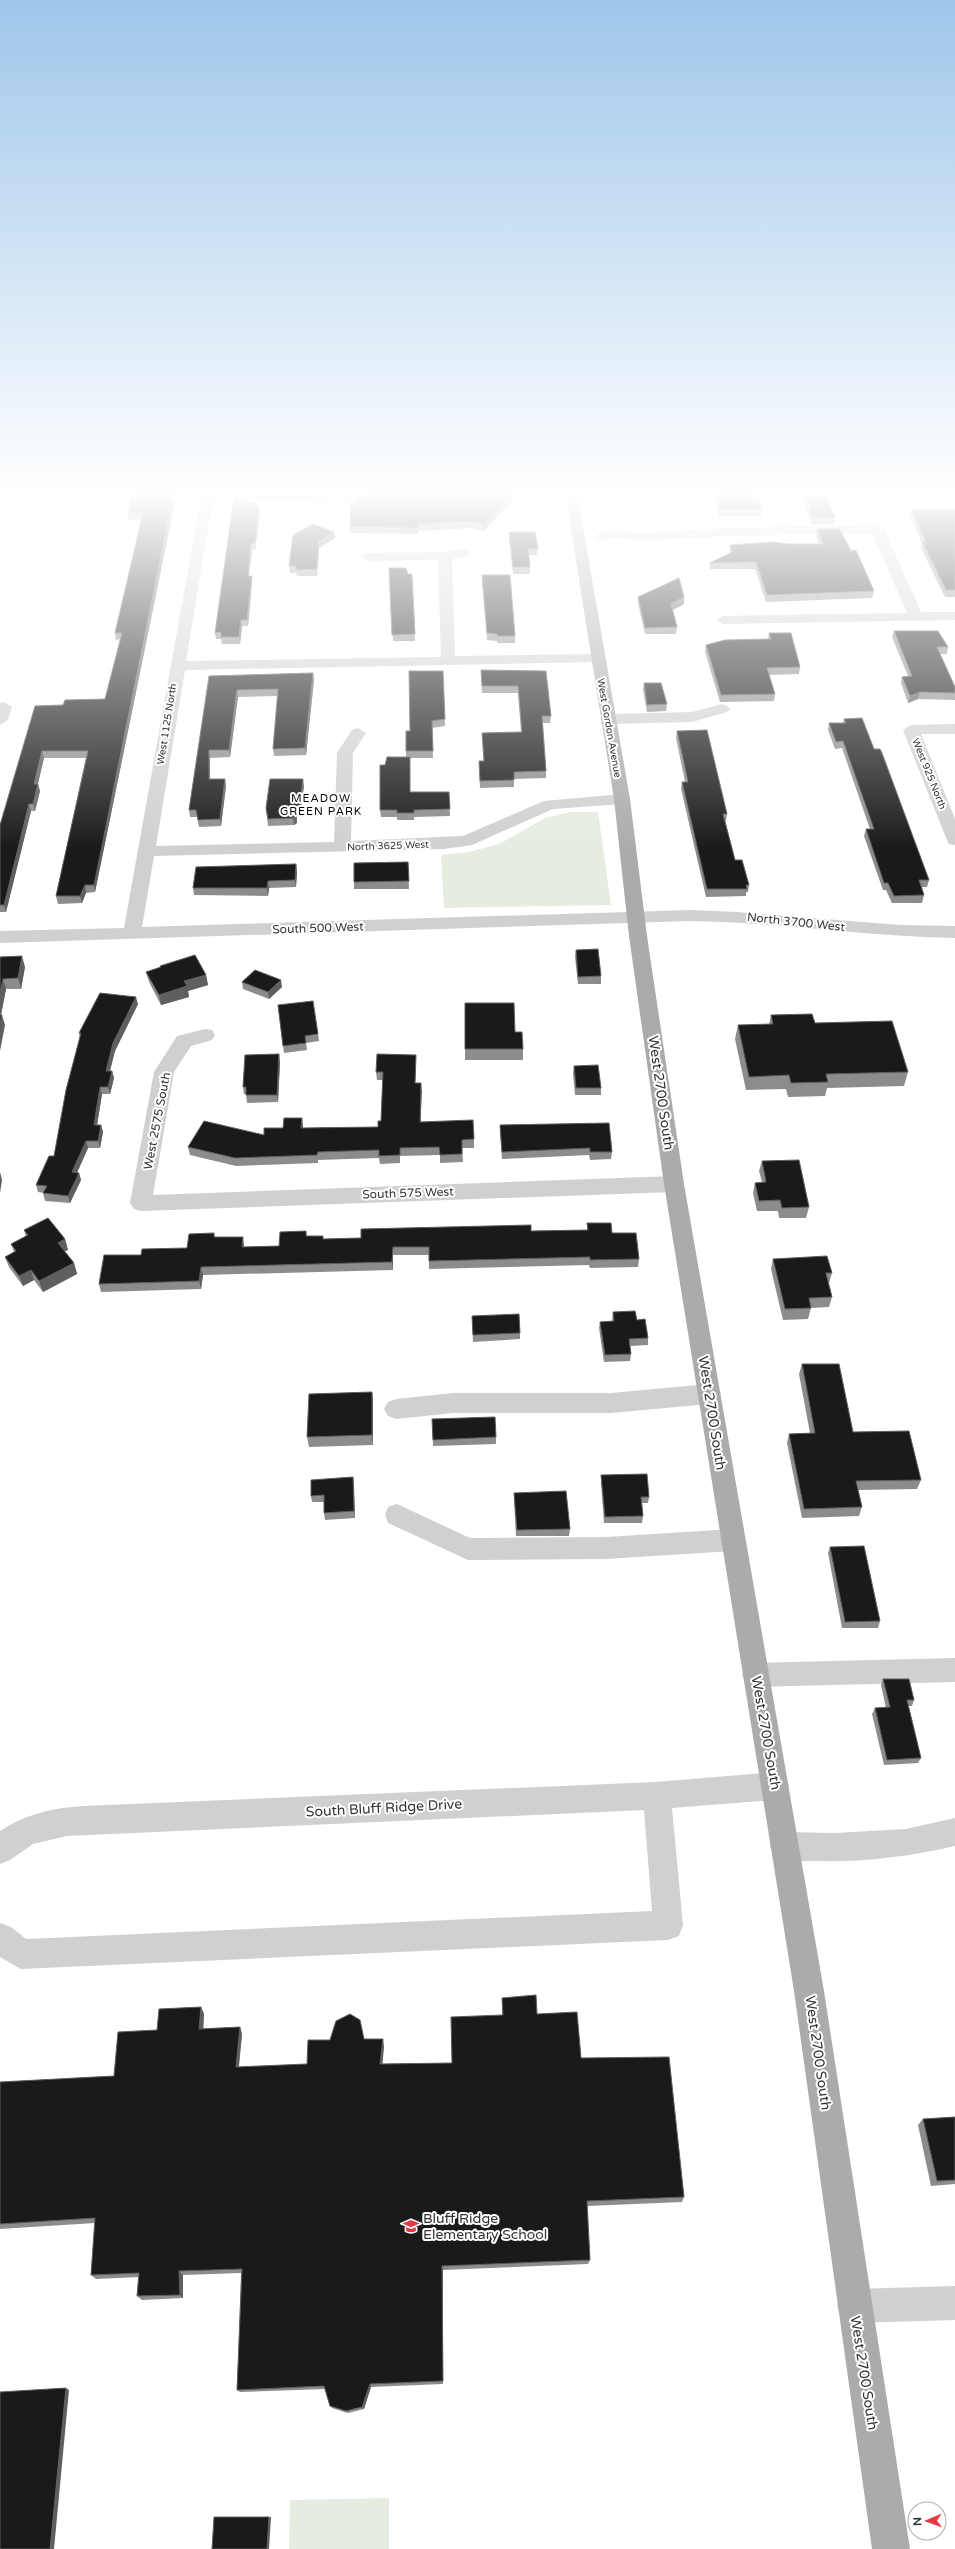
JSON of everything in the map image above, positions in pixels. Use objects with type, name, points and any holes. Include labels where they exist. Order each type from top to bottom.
[{"type":"main road","name":"West Gordon Avenue","points":[[590,611],[622,799],[636,918]]},
{"type":"main road","name":"West 2700 South","points":[[636,918],[674,1184],[809,1991],[854,2306],[891,2549]]},
{"type":"street","name":"West 1125 North","points":[[132,934],[187,611]]},
{"type":"street","points":[[446,611],[448,660]]},
{"type":"street","points":[[913,611],[916,617]]},
{"type":"street","points":[[723,620],[955,616]]},
{"type":"street","points":[[177,666],[597,658]]},
{"type":"street","points":[[608,718],[692,717],[722,709]]},
{"type":"street","name":"West 925 North","points":[[955,729],[911,730],[955,840]]},
{"type":"street","points":[[342,847],[345,753],[358,734]]},
{"type":"street","name":"North 3625 West","points":[[146,851],[444,844],[458,842],[489,832],[514,818],[550,804],[574,800],[622,799]]},
{"type":"street","name":"North 3700 West","points":[[636,918],[719,916],[884,931],[955,932]]},
{"type":"street","name":"South 500 West","points":[[0,937],[636,918]]},
{"type":"street","name":"West 2575 South","points":[[141,1203],[164,1072],[184,1041],[205,1035]]},
{"type":"street","name":"South 575 West","points":[[141,1203],[674,1184]]},
{"type":"street","points":[[396,1410],[454,1403],[611,1403],[709,1394]]},
{"type":"street","points":[[396,1515],[468,1549],[504,1550],[606,1548],[733,1540]]},
{"type":"street","points":[[755,1675],[955,1670]]},
{"type":"street","name":"South Bluff Ridge Drive","points":[[0,1850],[5,1844],[32,1830],[87,1820],[656,1796],[775,1786]]},
{"type":"street","points":[[0,1938],[21,1954],[668,1925],[662,1839],[656,1796]]},
{"type":"street","points":[[784,1846],[835,1847],[906,1843],[955,1832]]},
{"type":"street","points":[[854,2306],[955,2303]]},
{"type":"shaded area","points":[[571,812],[598,812],[611,905],[444,908],[441,855],[469,852],[499,844],[545,818]]},
{"type":"shaded area","points":[[389,2498],[389,2549],[289,2549],[290,2500]]},
{"type":"building","points":[[120,611],[150,611],[94,885],[85,885],[80,896],[56,896],[88,751],[42,751],[34,784],[38,784],[33,804],[29,804],[4,905],[0,905],[0,825],[35,706],[63,705],[65,700],[105,699],[122,633],[115,633]]},
{"type":"building","points":[[218,611],[248,611],[247,620],[241,620],[239,637],[221,637],[221,632],[215,633]]},
{"type":"building","points":[[391,611],[414,611],[415,634],[392,635]]},
{"type":"building","points":[[485,611],[513,611],[515,636],[497,636],[497,634],[487,633]]},
{"type":"building","points":[[641,611],[673,611],[677,627],[645,628]]},
{"type":"building","points":[[894,631],[938,631],[948,647],[937,647],[955,687],[955,693],[920,692],[910,696],[902,677],[912,676]]},
{"type":"building","points":[[769,633],[791,633],[800,667],[767,668],[775,694],[721,695],[706,645],[725,640],[771,639]]},
{"type":"building","points":[[481,670],[546,671],[551,716],[542,716],[546,771],[514,772],[514,780],[480,781],[479,761],[484,761],[482,733],[522,732],[518,686],[482,686]]},
{"type":"building","points":[[409,671],[443,671],[445,719],[432,721],[433,751],[406,751],[406,731],[410,731]]},
{"type":"building","points":[[313,673],[305,748],[273,749],[278,689],[237,690],[229,750],[209,750],[209,779],[225,779],[220,819],[198,820],[196,810],[189,810],[209,676]]},
{"type":"building","points":[[644,683],[661,683],[667,704],[647,705]]},
{"type":"building","points":[[862,718],[874,749],[880,749],[882,753],[929,880],[919,880],[924,895],[894,896],[888,883],[884,883],[866,829],[874,829],[843,741],[836,742],[829,723],[846,723],[844,719]]},
{"type":"building","points":[[707,730],[727,814],[723,814],[735,860],[742,860],[749,885],[746,885],[747,889],[707,889],[682,782],[688,782],[677,731]]},
{"type":"building","points":[[387,757],[410,757],[410,792],[449,792],[450,809],[414,810],[414,813],[397,813],[397,810],[380,810],[380,765],[385,765]]},
{"type":"building","points":[[270,779],[303,779],[300,806],[297,806],[296,816],[293,818],[268,819],[266,808]]},
{"type":"building","points":[[408,862],[409,881],[354,882],[354,863]]},
{"type":"building","points":[[296,864],[295,880],[268,881],[267,888],[193,888],[196,867]]},
{"type":"building","points":[[598,949],[601,976],[578,977],[576,950]]},
{"type":"building","points":[[195,955],[206,975],[184,981],[187,986],[159,995],[146,972]]},
{"type":"building","points":[[22,956],[18,978],[3,979],[0,993],[0,957]]},
{"type":"building","points":[[255,970],[281,980],[268,992],[242,982]]},
{"type":"building","points":[[100,993],[136,997],[113,1043],[106,1071],[112,1071],[108,1087],[100,1087],[94,1125],[101,1125],[98,1141],[86,1141],[72,1172],[79,1173],[68,1196],[43,1193],[47,1186],[36,1185],[49,1156],[54,1156],[66,1090],[81,1033],[79,1033]]},
{"type":"building","points":[[313,1001],[318,1034],[305,1036],[306,1043],[283,1046],[278,1005]]},
{"type":"building","points":[[465,1003],[514,1003],[515,1032],[522,1032],[523,1049],[465,1049]]},
{"type":"building","points":[[812,1014],[815,1023],[892,1021],[908,1072],[826,1074],[828,1082],[791,1083],[789,1075],[749,1077],[738,1025],[773,1024],[771,1015]]},
{"type":"building","points":[[279,1054],[277,1095],[246,1095],[246,1087],[243,1087],[245,1055]]},
{"type":"building","points":[[377,1054],[416,1055],[415,1083],[421,1083],[420,1122],[473,1120],[474,1139],[462,1140],[462,1154],[440,1155],[439,1147],[400,1148],[400,1155],[379,1156],[379,1150],[318,1152],[317,1155],[235,1158],[188,1147],[204,1121],[264,1135],[264,1128],[283,1128],[284,1118],[302,1118],[301,1128],[378,1127],[378,1121],[381,1121],[383,1072],[376,1072]]},
{"type":"building","points":[[598,1065],[601,1088],[576,1088],[574,1066]]},
{"type":"building","points":[[609,1123],[612,1152],[590,1152],[590,1148],[502,1152],[500,1125]]},
{"type":"building","points":[[799,1160],[809,1207],[782,1208],[780,1200],[759,1201],[755,1183],[766,1182],[762,1161]]},
{"type":"building","points":[[48,1218],[65,1239],[58,1243],[74,1263],[39,1281],[31,1270],[19,1276],[5,1257],[16,1251],[11,1244],[28,1235],[24,1230]]},
{"type":"building","points":[[587,1223],[611,1223],[612,1233],[636,1233],[639,1259],[590,1260],[590,1257],[429,1261],[429,1247],[393,1247],[392,1262],[201,1267],[199,1281],[99,1284],[104,1255],[141,1255],[142,1249],[187,1248],[189,1234],[214,1233],[214,1237],[243,1237],[242,1247],[279,1246],[280,1232],[306,1231],[306,1236],[323,1236],[323,1239],[361,1238],[361,1229],[531,1225],[531,1231],[588,1230]]},
{"type":"building","points":[[827,1256],[832,1273],[826,1273],[832,1297],[809,1298],[811,1308],[785,1309],[773,1259]]},
{"type":"building","points":[[635,1311],[637,1320],[645,1319],[648,1338],[629,1339],[631,1354],[605,1355],[600,1322],[614,1321],[613,1312]]},
{"type":"building","points":[[519,1314],[520,1333],[473,1335],[472,1316]]},
{"type":"building","points":[[802,1364],[839,1364],[853,1432],[909,1431],[921,1480],[856,1481],[862,1507],[804,1509],[789,1434],[815,1433]]},
{"type":"building","points":[[372,1392],[372,1435],[307,1437],[309,1394]]},
{"type":"building","points":[[495,1417],[496,1437],[433,1440],[432,1419]]},
{"type":"building","points":[[647,1474],[649,1497],[641,1497],[643,1516],[605,1517],[601,1475]]},
{"type":"building","points":[[353,1477],[354,1511],[324,1513],[324,1495],[311,1496],[311,1480]]},
{"type":"building","points":[[566,1491],[570,1529],[517,1530],[514,1493]]},
{"type":"building","points":[[864,1546],[880,1621],[845,1622],[830,1547]]},
{"type":"building","points":[[883,1679],[909,1679],[914,1700],[907,1700],[921,1758],[887,1760],[875,1708],[890,1707]]},
{"type":"building","points":[[536,1995],[537,2014],[577,2012],[581,2058],[669,2057],[684,2197],[587,2201],[590,2260],[442,2266],[443,2381],[370,2384],[362,2407],[346,2411],[330,2406],[324,2386],[237,2390],[242,2269],[179,2271],[180,2295],[137,2296],[139,2273],[91,2275],[95,2218],[0,2224],[0,2082],[114,2076],[118,2032],[157,2030],[159,2009],[201,2007],[199,2029],[240,2027],[236,2067],[307,2064],[308,2040],[330,2040],[336,2021],[350,2014],[360,2020],[364,2039],[383,2039],[380,2064],[452,2063],[451,2017],[503,2015],[502,1998]]},
{"type":"building","points":[[955,2117],[955,2180],[937,2181],[923,2119]]},
{"type":"building","points":[[66,2388],[50,2549],[0,2549],[0,2392]]},
{"type":"building","points":[[214,2517],[269,2517],[267,2549],[212,2549]]},
{"type":"place","name":"Bluff Ridge Elementary School","points":[[411,2226]]},
{"type":"district","name":"MEADOW GREEN PARK","points":[[321,804]]}]
